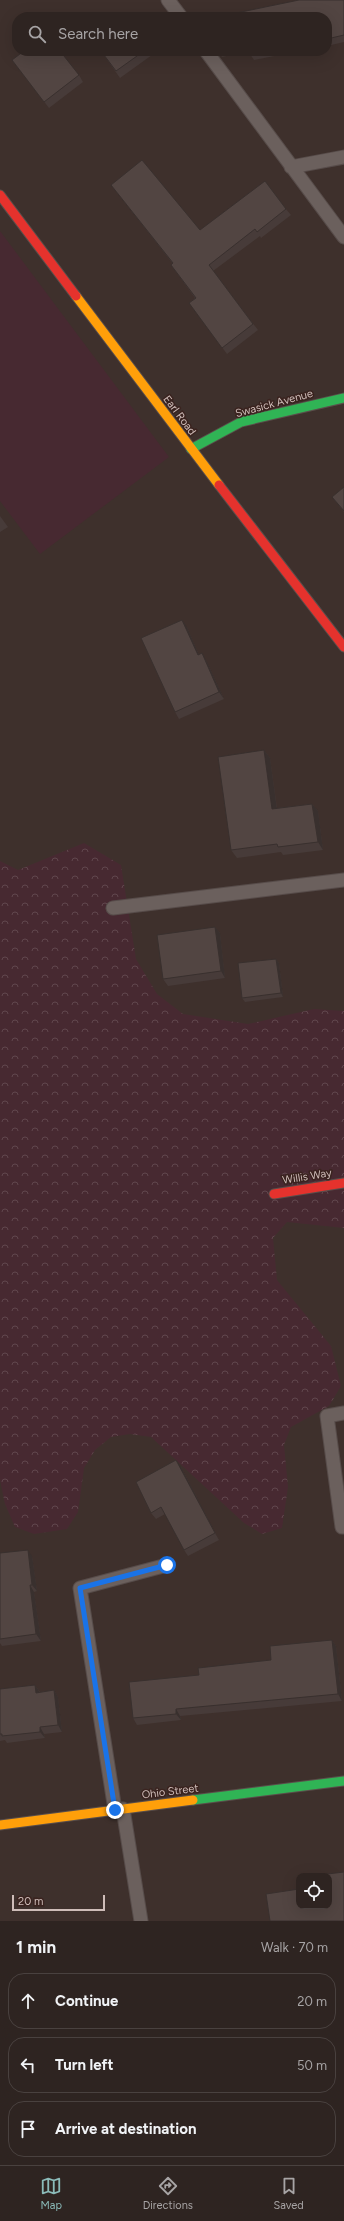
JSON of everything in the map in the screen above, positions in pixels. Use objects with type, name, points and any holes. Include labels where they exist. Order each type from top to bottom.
[{"type":"street","name":"Earl Road","points":[[0,195],[191,449],[344,647]]},
{"type":"street","name":"Swasick Avenue","points":[[191,449],[241,422],[344,398]]},
{"type":"street","name":"Willis Way","points":[[274,1194],[344,1183]]},
{"type":"street","name":"Ohio Street","points":[[0,1825],[344,1781]]},
{"type":"lane","points":[[168,0],[177,12]]},
{"type":"lane","points":[[210,56],[344,237]]},
{"type":"lane","points":[[291,167],[344,158]]},
{"type":"lane","points":[[113,908],[344,880]]},
{"type":"lane","points":[[344,1413],[327,1416],[342,1527],[344,1527]]},
{"type":"lane","points":[[142,1921],[119,1810],[80,1588],[167,1565]]},
{"type":"green space","points":[[0,231],[169,457],[40,554],[0,501]]},
{"type":"green space","points":[[84,843],[121,865],[136,959],[157,994],[183,1014],[248,1024],[314,1009],[344,1011],[344,1228],[287,1222],[273,1238],[277,1280],[331,1346],[341,1386],[329,1406],[291,1427],[284,1445],[288,1487],[282,1528],[262,1534],[244,1523],[151,1437],[130,1434],[111,1437],[95,1450],[84,1468],[78,1512],[67,1529],[34,1534],[15,1527],[5,1504],[0,1480],[0,861],[18,870]]},
{"type":"building","points":[[299,0],[344,0],[344,35],[332,38],[332,12],[241,12]]},
{"type":"building","points":[[17,56],[64,56],[79,75],[44,102],[12,60]]},
{"type":"building","points":[[105,56],[137,56],[116,71]]},
{"type":"building","points":[[142,160],[200,230],[265,181],[286,209],[257,232],[255,229],[209,265],[253,324],[222,348],[189,303],[196,298],[171,265],[173,263],[111,185]]},
{"type":"building","points":[[344,487],[344,511],[332,497]]},
{"type":"building","points":[[182,620],[198,655],[202,653],[219,692],[175,712],[141,638]]},
{"type":"building","points":[[264,750],[272,809],[312,804],[318,842],[278,847],[277,844],[231,850],[218,757]]},
{"type":"building","points":[[215,927],[221,971],[163,979],[157,935]]},
{"type":"building","points":[[276,959],[281,993],[242,998],[238,963]]},
{"type":"building","points":[[176,1460],[215,1533],[184,1550],[161,1507],[151,1513],[136,1482]]},
{"type":"building","points":[[28,1550],[32,1585],[30,1585],[36,1634],[0,1639],[0,1553]]},
{"type":"building","points":[[332,1640],[338,1694],[176,1709],[176,1714],[133,1718],[129,1682],[199,1675],[198,1668],[271,1660],[270,1646]]},
{"type":"building","points":[[35,1685],[36,1693],[54,1690],[58,1725],[40,1727],[40,1732],[2,1736],[2,1734],[0,1734],[0,1689]]},
{"type":"building","points":[[344,1872],[344,1921],[270,1921],[266,1894],[296,1889],[296,1909],[332,1909],[332,1873]]},
{"type":"traffic: fast","points":[[191,449],[241,422],[344,398]]},
{"type":"traffic: fast","points":[[193,1800],[344,1781]]},
{"type":"traffic: slow","points":[[76,296],[219,485]]},
{"type":"traffic: slow","points":[[0,1825],[193,1800]]},
{"type":"traffic: jam","points":[[0,195],[76,296]]},
{"type":"traffic: jam","points":[[219,485],[344,647]]},
{"type":"traffic: jam","points":[[274,1194],[344,1183]]},
{"type":"route","points":[[115,1810],[80,1588],[167,1565]]}]
